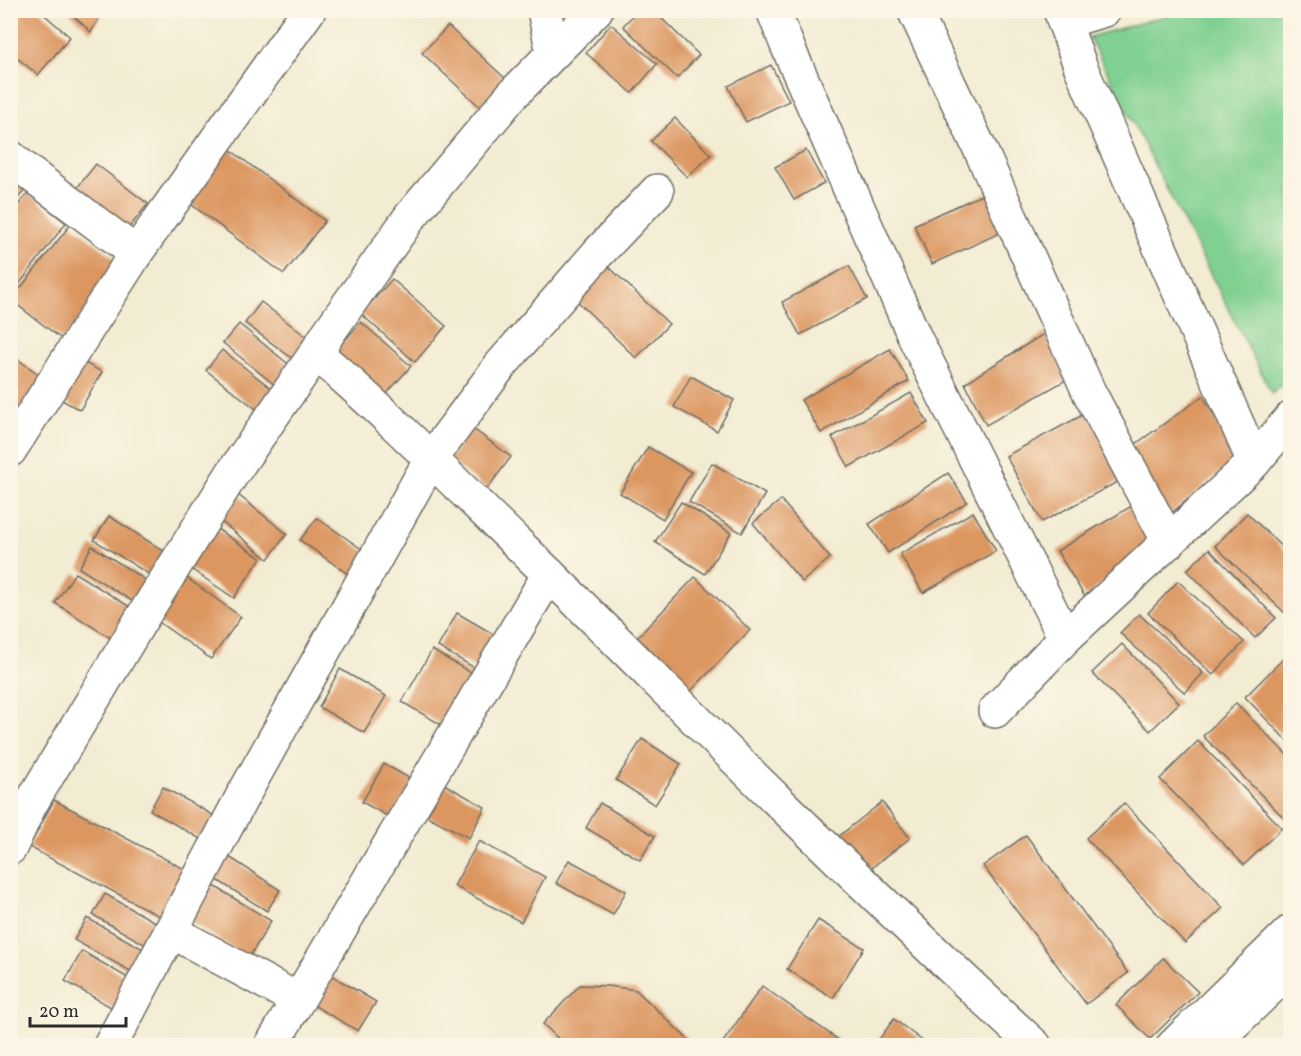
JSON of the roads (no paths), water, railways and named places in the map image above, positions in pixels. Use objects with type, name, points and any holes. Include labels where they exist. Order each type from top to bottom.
[{"type":"street","points":[[10,450],[136,253],[309,10]]},
{"type":"street","points":[[544,10],[553,53]]},
{"type":"street","points":[[10,848],[30,805],[142,618],[232,474],[329,332],[410,217],[512,95],[596,10]]},
{"type":"street","points":[[773,10],[915,338],[1065,638]]},
{"type":"street","points":[[914,10],[981,151],[1089,392],[1169,542]]},
{"type":"street","points":[[1104,10],[1062,16],[1081,68],[1254,462]]},
{"type":"street","points":[[10,157],[136,253]]},
{"type":"street","points":[[110,1046],[246,789],[431,459],[500,366],[598,253],[657,191]]},
{"type":"street","points":[[316,353],[431,459],[793,815],[961,978],[1035,1046]]},
{"type":"street","points":[[995,711],[1065,638],[1254,462],[1290,419]]},
{"type":"street","points":[[271,1046],[549,574]]},
{"type":"street","points":[[171,931],[298,1000]]},
{"type":"street","points":[[1173,1046],[1290,932]]},
{"type":"street","points":[[1210,1046],[1290,969]]}]
